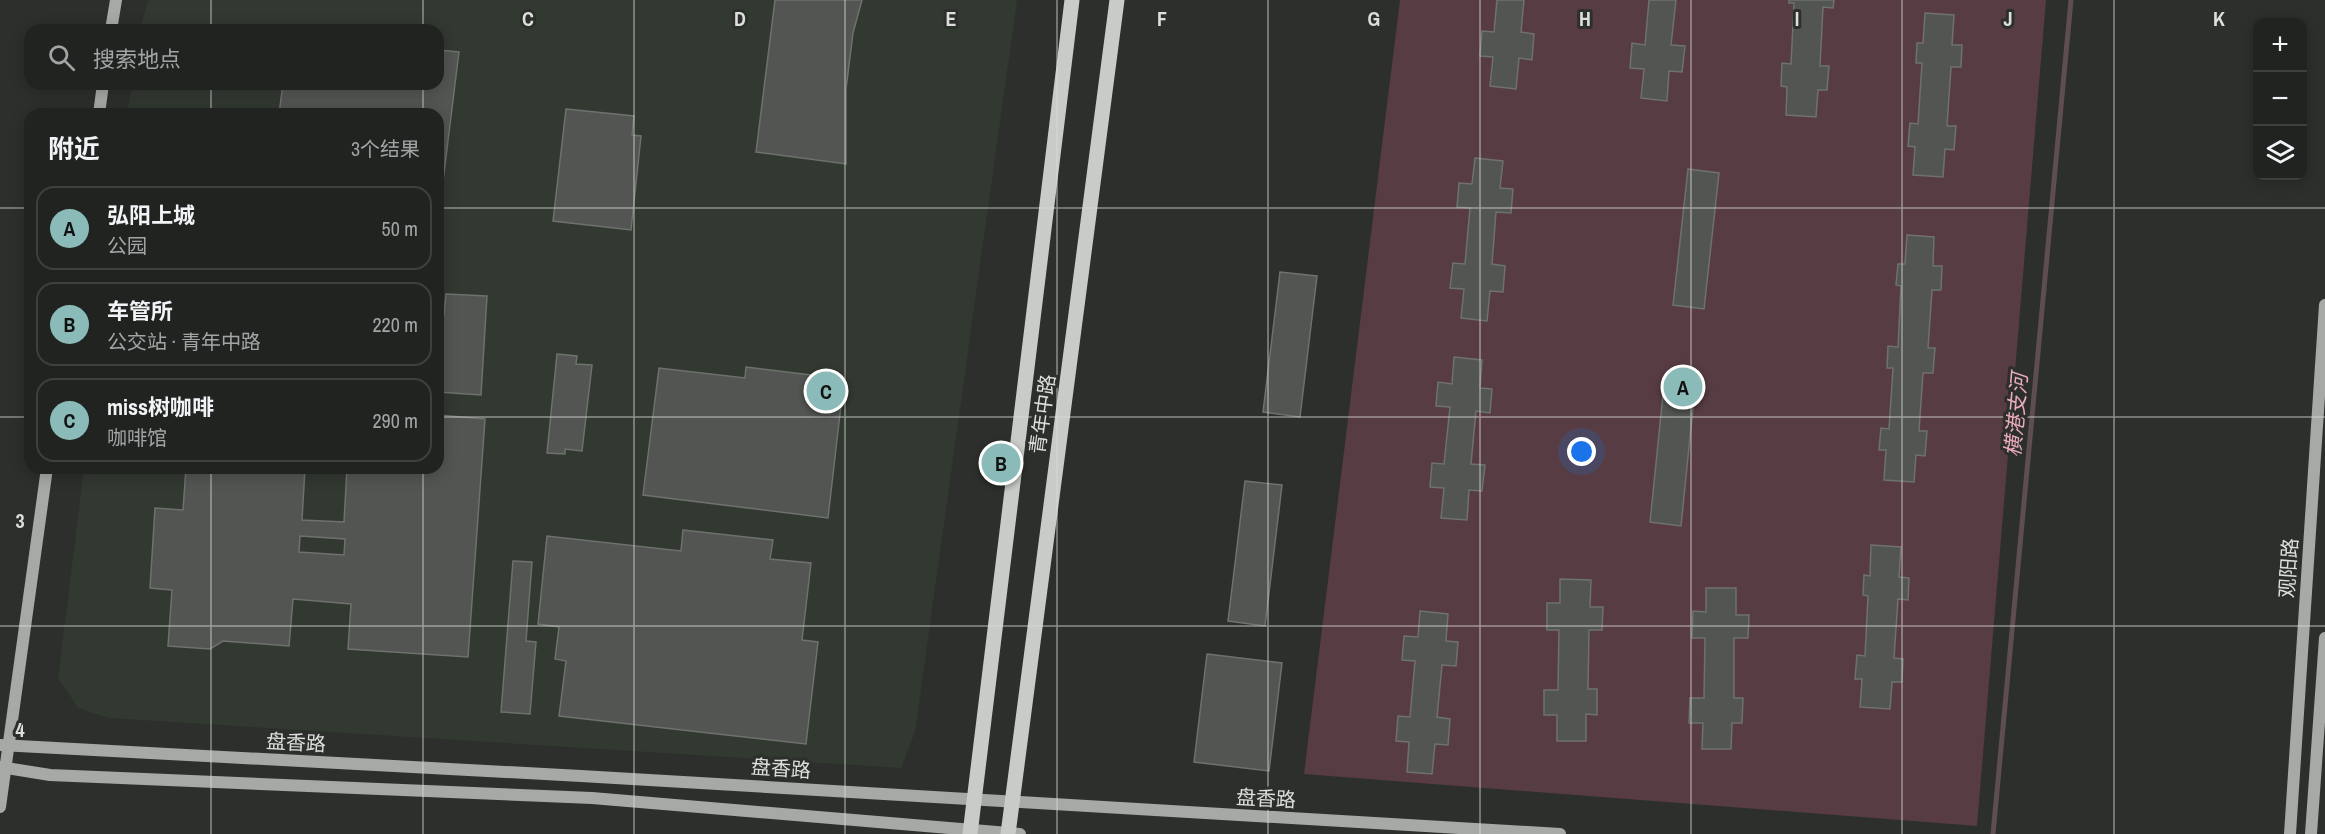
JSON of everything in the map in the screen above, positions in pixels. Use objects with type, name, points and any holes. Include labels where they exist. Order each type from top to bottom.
[{"type":"main road","name":"青年中路","points":[[970,831],[1072,0]]},
{"type":"main road","name":"青年中路","points":[[1008,834],[1117,0]]},
{"type":"street","points":[[112,24],[116,0]]},
{"type":"street","points":[[100,108],[102,90]]},
{"type":"street","name":"观阳路","points":[[2290,834],[2325,305]]},
{"type":"street","points":[[0,807],[4,746],[46,474]]},
{"type":"street","points":[[2311,834],[2325,638]]},
{"type":"street","name":"盘香路","points":[[4,746],[974,799],[1560,834]]},
{"type":"street","points":[[3,767],[50,774],[592,798],[1020,834]]},
{"type":"shaded area","points":[[148,0],[1017,0],[915,732],[901,768],[109,718],[78,708],[58,678],[83,474],[444,474],[444,108],[128,108],[131,90],[444,90],[444,24],[142,24]]},
{"type":"shaded area","points":[[1400,0],[2046,0],[1977,826],[1304,774]]},
{"type":"building","points":[[775,0],[862,0],[853,33],[846,89],[846,164],[756,152]]},
{"type":"building","points":[[1497,0],[1524,0],[1521,32],[1534,34],[1532,60],[1519,58],[1516,89],[1490,86],[1493,57],[1480,56],[1482,31],[1494,32]]},
{"type":"building","points":[[1649,0],[1676,0],[1671,45],[1685,46],[1682,72],[1669,71],[1667,101],[1641,98],[1644,69],[1630,68],[1632,43],[1645,45]]},
{"type":"building","points":[[1789,0],[1834,0],[1833,8],[1823,7],[1820,66],[1829,66],[1827,90],[1818,90],[1816,117],[1786,115],[1787,87],[1781,86],[1782,63],[1791,64],[1794,3],[1789,3]]},
{"type":"building","points":[[1925,13],[1954,15],[1952,45],[1962,45],[1961,67],[1951,67],[1947,126],[1956,126],[1954,150],[1945,149],[1943,177],[1913,175],[1915,147],[1908,146],[1910,123],[1918,124],[1922,63],[1916,63],[1917,43],[1923,43]]},
{"type":"building","points":[[444,51],[459,52],[444,173],[444,108],[280,108],[282,90],[444,90]]},
{"type":"building","points":[[566,109],[634,116],[632,135],[641,136],[631,230],[553,221]]},
{"type":"building","points":[[1475,158],[1503,161],[1500,188],[1513,189],[1511,213],[1496,212],[1492,264],[1505,266],[1503,292],[1490,291],[1487,321],[1461,318],[1464,289],[1450,288],[1453,263],[1465,264],[1470,208],[1457,207],[1459,183],[1472,184]]},
{"type":"building","points":[[1688,169],[1719,173],[1704,309],[1673,305]]},
{"type":"building","points":[[1907,235],[1934,237],[1933,266],[1942,266],[1941,290],[1932,290],[1928,348],[1935,348],[1933,373],[1923,373],[1919,431],[1927,431],[1925,456],[1916,455],[1914,482],[1884,480],[1886,450],[1879,450],[1881,428],[1889,429],[1893,368],[1887,368],[1888,346],[1898,347],[1901,286],[1896,285],[1898,264],[1905,264]]},
{"type":"building","points":[[1280,272],[1317,276],[1300,417],[1263,412]]},
{"type":"building","points":[[446,294],[487,296],[481,395],[444,392]]},
{"type":"building","points":[[557,354],[577,356],[576,364],[592,365],[582,451],[565,449],[565,454],[547,453]]},
{"type":"building","points":[[1454,357],[1482,360],[1480,388],[1492,389],[1490,413],[1476,411],[1471,464],[1485,465],[1482,491],[1469,490],[1467,520],[1441,518],[1444,488],[1430,487],[1432,463],[1444,464],[1450,407],[1436,406],[1438,382],[1452,384]]},
{"type":"building","points":[[746,367],[844,379],[828,518],[643,495],[659,368],[745,378]]},
{"type":"building","points":[[1664,385],[1695,388],[1681,526],[1650,522]]},
{"type":"building","points":[[444,416],[485,419],[468,657],[348,649],[351,604],[293,599],[289,646],[223,641],[210,649],[168,646],[172,590],[150,588],[155,508],[183,510],[186,474],[305,474],[302,520],[344,522],[347,474],[444,474]],"holes":[[[300,536],[345,539],[344,555],[299,552]]]},
{"type":"building","points":[[1245,481],[1282,485],[1265,626],[1228,621]]},
{"type":"building","points":[[683,530],[773,540],[770,559],[811,563],[802,640],[818,642],[806,744],[559,716],[566,661],[555,659],[559,627],[538,624],[547,536],[681,551]]},
{"type":"building","points":[[1871,545],[1901,547],[1899,577],[1909,578],[1908,600],[1898,599],[1894,658],[1903,659],[1902,682],[1892,682],[1890,709],[1860,707],[1862,679],[1855,679],[1857,655],[1865,656],[1868,596],[1863,595],[1864,575],[1870,576]]},
{"type":"building","points":[[513,561],[532,562],[526,641],[536,642],[530,714],[501,712]]},
{"type":"building","points":[[1560,579],[1591,580],[1590,607],[1603,607],[1602,630],[1589,630],[1588,689],[1597,689],[1597,715],[1586,714],[1586,741],[1557,741],[1557,715],[1544,715],[1544,690],[1558,690],[1559,630],[1547,630],[1547,603],[1560,603]]},
{"type":"building","points":[[1706,588],[1736,588],[1736,615],[1749,615],[1748,638],[1734,638],[1734,698],[1743,698],[1742,723],[1732,723],[1731,749],[1702,749],[1703,723],[1689,723],[1690,698],[1704,698],[1705,638],[1692,638],[1693,611],[1706,612]]},
{"type":"building","points":[[1420,611],[1448,614],[1446,641],[1458,642],[1456,666],[1442,665],[1437,717],[1450,719],[1448,745],[1435,744],[1432,774],[1407,772],[1409,742],[1396,741],[1398,716],[1410,717],[1415,661],[1402,660],[1404,636],[1418,637]]},
{"type":"building","points":[[1207,654],[1282,663],[1269,771],[1194,762]]},
{"type":"waterway","name":"横港支河","points":[[1993,834],[2071,0]]},
{"type":"place","name":"弘阳上城","points":[[1683,387]]},
{"type":"place","name":"miss树咖啡","points":[[826,391]]},
{"type":"place","name":"车管所","points":[[1001,463]]}]
